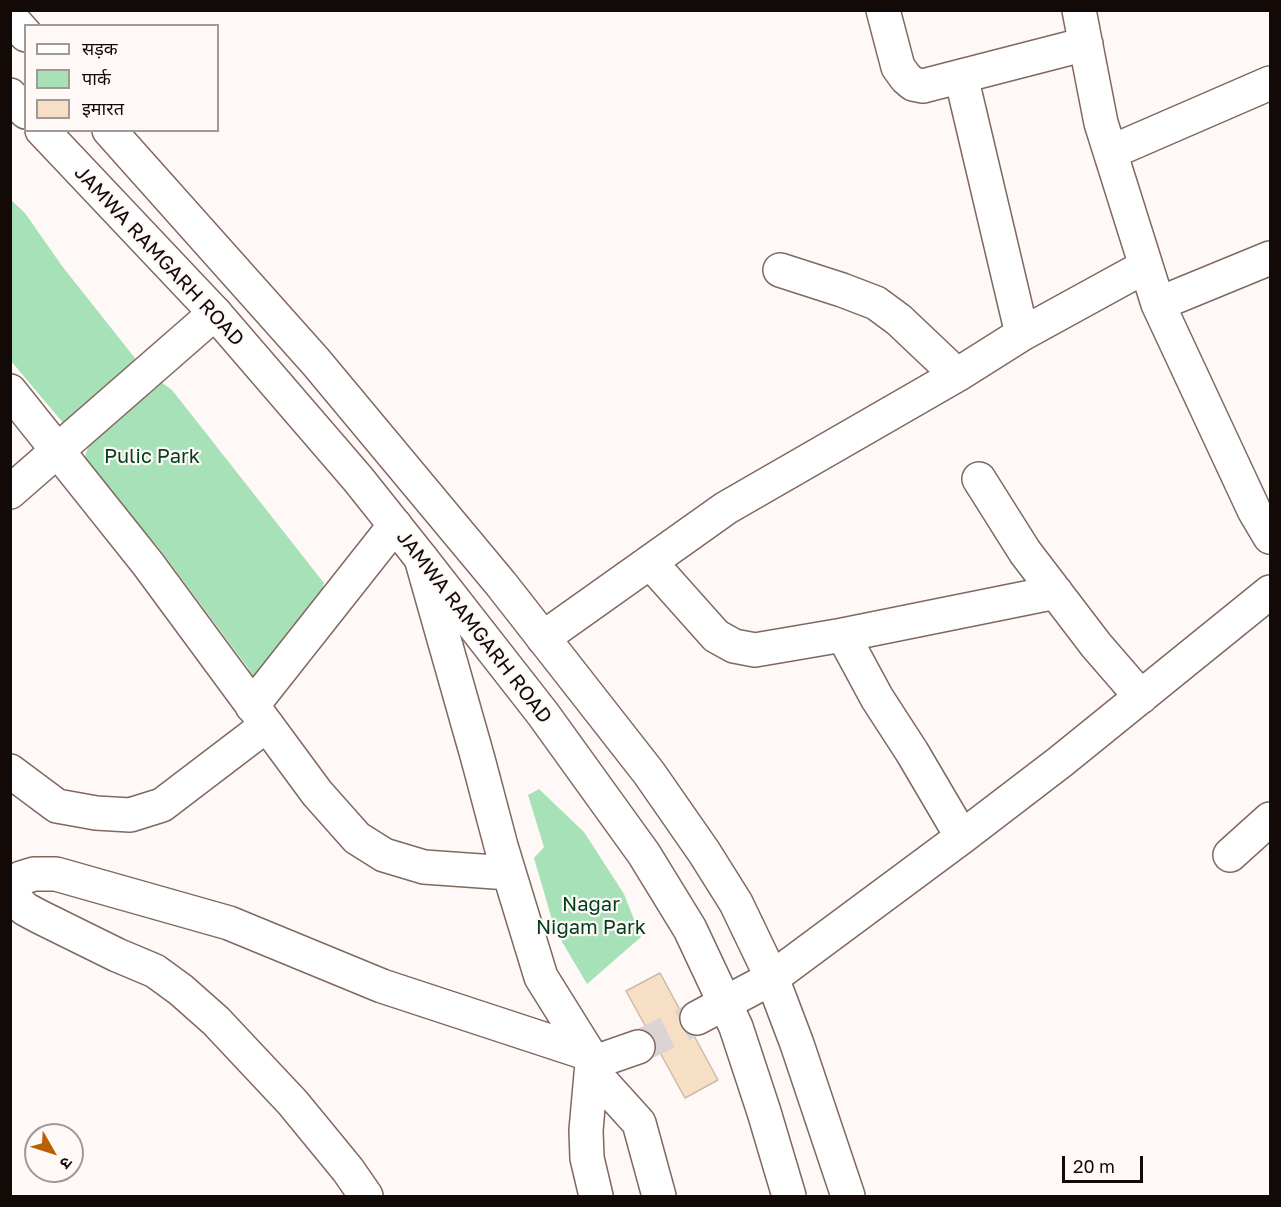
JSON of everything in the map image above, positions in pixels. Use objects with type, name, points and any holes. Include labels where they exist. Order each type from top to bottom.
[{"type":"main road","points":[[883,10],[898,67],[913,84],[923,86],[1086,44]]},
{"type":"main road","points":[[1079,10],[1101,123],[1158,304],[1254,510],[1268,529]]},
{"type":"main road","points":[[10,17],[24,33]]},
{"type":"main road","points":[[961,76],[1022,334]]},
{"type":"main road","points":[[1111,153],[1270,82]]},
{"type":"main road","points":[[10,94],[24,110]]},
{"type":"main road","name":"JAMWA RAMGARH ROAD","points":[[44,132],[215,313],[358,479],[543,714],[644,854],[690,929],[711,1011],[736,1027],[789,1197]]},
{"type":"main road","points":[[111,132],[316,362],[501,584],[649,773],[704,852],[736,903],[772,978],[797,1044],[848,1197]]},
{"type":"main road","points":[[1158,304],[1270,258]]},
{"type":"main road","points":[[543,638],[726,508],[957,375],[1022,334],[1146,266]]},
{"type":"main road","points":[[780,270],[876,303],[899,320],[957,375]]},
{"type":"main road","points":[[10,492],[215,313]]},
{"type":"main road","points":[[10,391],[148,564],[317,793],[357,838],[384,855],[424,867],[509,873]]},
{"type":"main road","points":[[979,479],[1025,552],[1096,645],[1141,697]]},
{"type":"main road","points":[[10,771],[57,806],[96,813],[130,815],[162,805],[260,715],[395,525]]},
{"type":"main road","points":[[421,558],[501,846],[541,977],[591,1063],[639,1123],[659,1197]]},
{"type":"main road","points":[[650,562],[716,636],[734,646],[755,650],[843,635],[1056,592]]},
{"type":"main road","points":[[711,1011],[772,978],[962,837],[1060,762],[1270,592]]},
{"type":"main road","points":[[843,635],[877,698],[962,837]]},
{"type":"main road","points":[[1230,855],[1270,819]]},
{"type":"main road","points":[[366,1197],[348,1170],[292,1103],[216,1021],[155,971],[117,955],[25,909],[18,902],[14,893],[15,886],[21,878],[34,874],[56,874],[229,923],[382,986],[591,1063],[638,1047]]},
{"type":"main road","points":[[591,1063],[586,1130],[587,1158],[596,1197]]},
{"type":"green space","points":[[10,199],[25,213],[62,266],[142,367],[64,424],[11,361]]},
{"type":"green space","name":"Pulic Park","points":[[154,377],[172,390],[324,583],[320,596],[255,686],[248,668],[158,547],[82,465],[92,436]]},
{"type":"green space","name":"Nagar Nigam Park","points":[[539,789],[584,832],[624,894],[641,937],[587,984],[555,930],[534,858],[544,847],[528,795]]},
{"type":"building","points":[[660,973],[718,1080],[685,1098],[626,991]]},
{"type":"tunnel","points":[[638,1047],[697,1018]]}]
